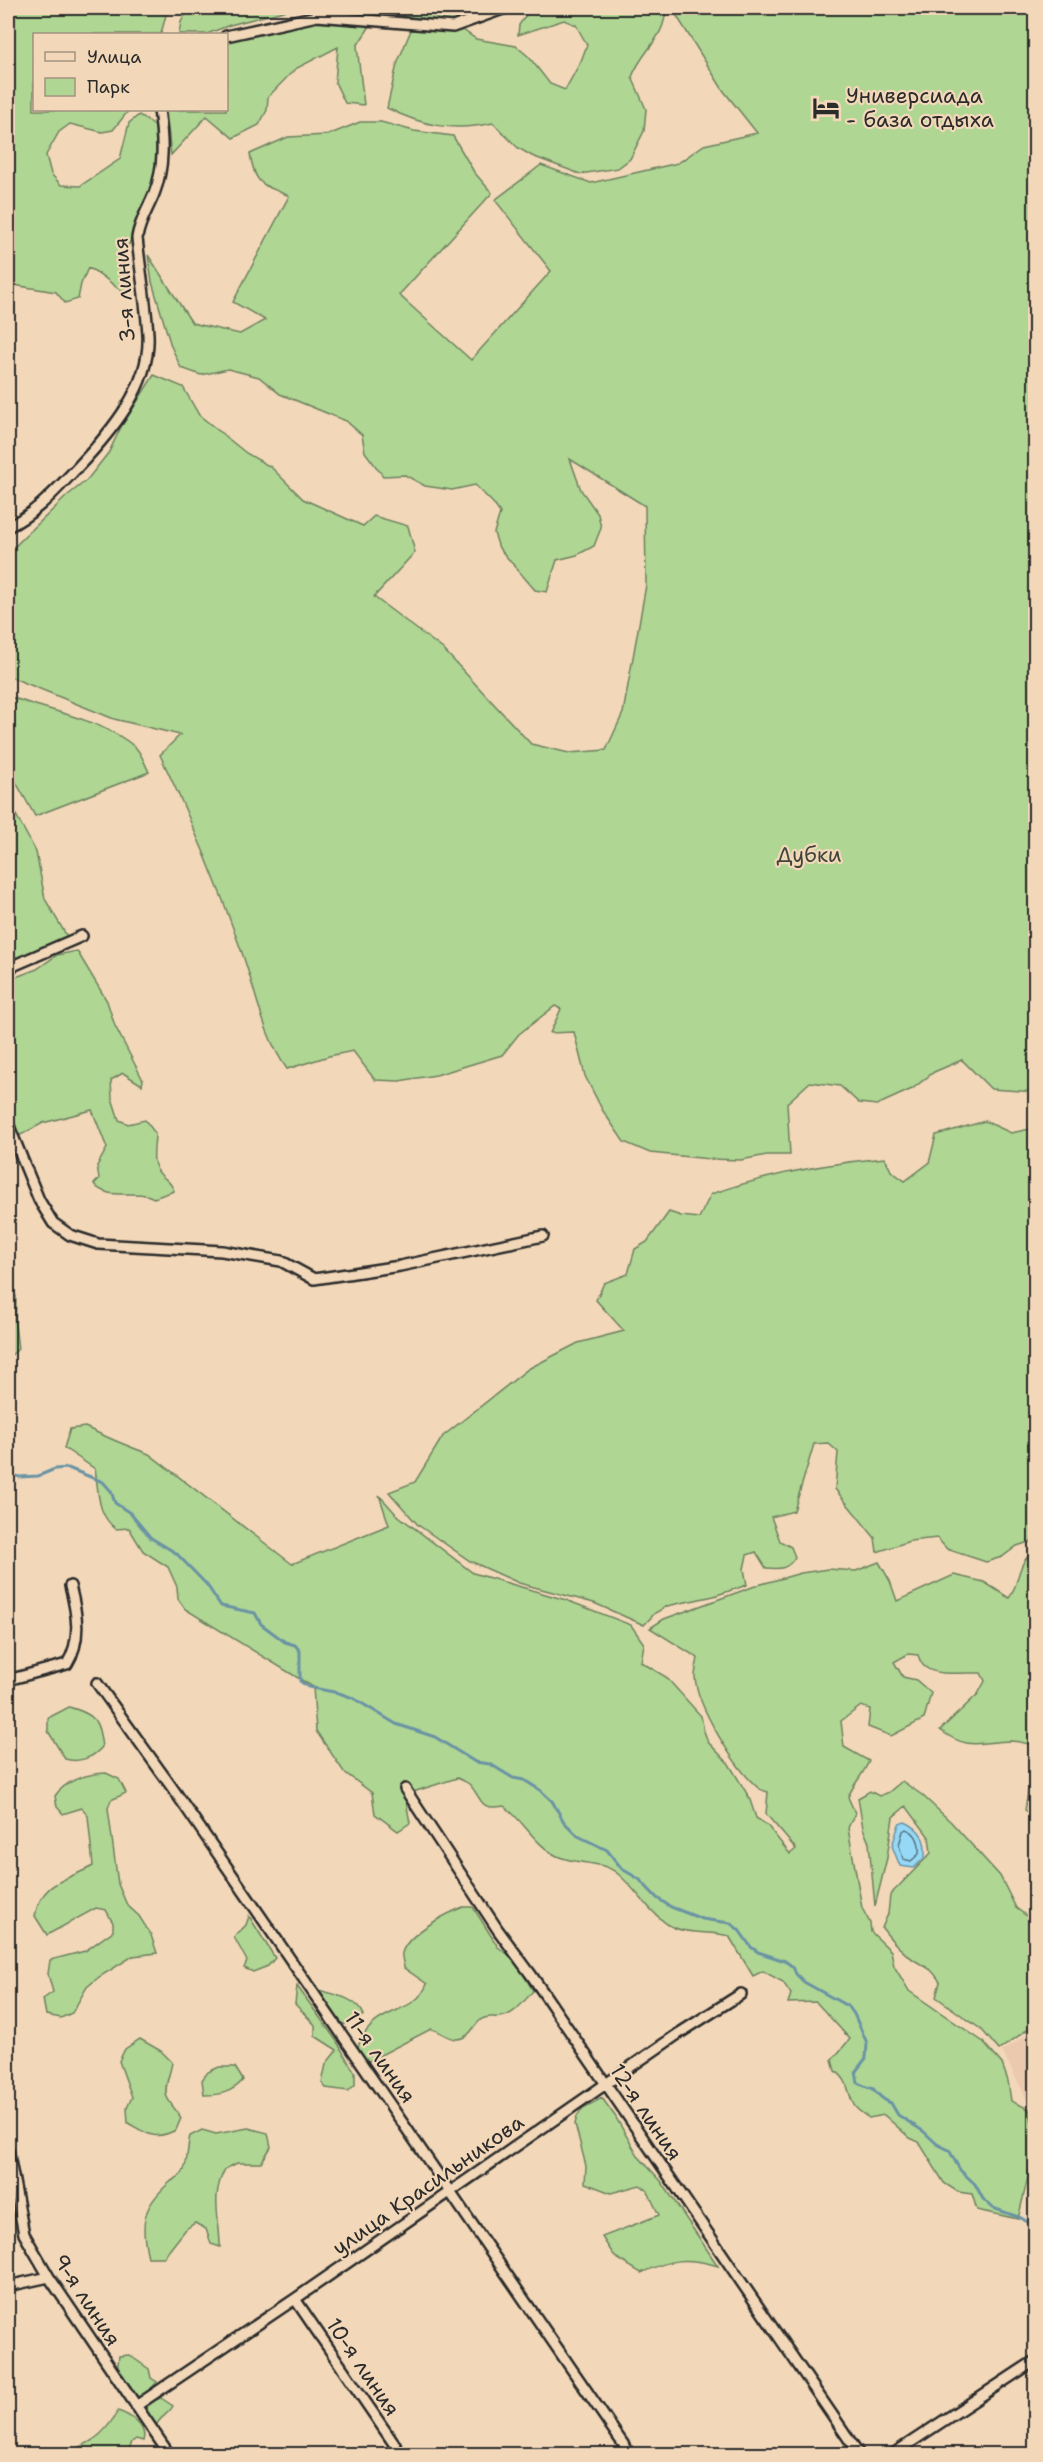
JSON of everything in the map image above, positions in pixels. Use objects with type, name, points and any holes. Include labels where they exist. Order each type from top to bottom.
[{"type":"street","points":[[228,36],[317,16],[453,27],[506,8]]},
{"type":"street","name":"3-я линия","points":[[8,527],[26,518],[40,506],[98,445],[124,410],[142,374],[148,335],[136,238],[138,227],[159,181],[163,163],[159,111]]},
{"type":"street","points":[[8,968],[82,936]]},
{"type":"street","points":[[8,1124],[39,1200],[53,1223],[70,1235],[98,1245],[222,1251],[282,1261],[314,1279],[400,1266],[543,1236]]},
{"type":"street","points":[[8,1680],[67,1664],[73,1655],[78,1631],[70,1586]]},
{"type":"street","name":"11-я линия","points":[[97,1683],[176,1793],[630,2454]]},
{"type":"street","name":"12-я линия","points":[[405,1789],[492,1921],[859,2454]]},
{"type":"street","name":"улица Красильникова","points":[[136,2406],[296,2299],[678,2034],[741,1994]]},
{"type":"street","name":"9-я линия","points":[[8,2150],[24,2234],[49,2277],[169,2454]]},
{"type":"street","points":[[8,2286],[49,2277]]},
{"type":"street","name":"10-я линия","points":[[296,2299],[401,2454]]},
{"type":"street","points":[[892,2454],[1035,2360]]},
{"type":"shaded area","points":[[1035,2030],[1035,2115],[1002,2051]]},
{"type":"green space","points":[[8,8],[138,8],[150,10],[165,8],[166,15],[161,33],[33,33],[33,111],[128,111],[113,130],[102,132],[70,124],[59,132],[46,155],[51,174],[61,185],[80,186],[120,159],[129,123],[139,115],[156,127],[157,176],[124,256],[126,294],[99,273],[88,268],[78,299],[65,303],[56,292],[8,284]]},
{"type":"green space","points":[[189,8],[295,8],[230,25],[210,33],[179,33],[181,22]]},
{"type":"green space","points":[[341,8],[489,8],[481,16],[438,24],[389,12]]},
{"type":"green space","points":[[531,8],[666,8],[662,28],[632,77],[646,109],[644,131],[630,159],[618,168],[580,174],[532,156],[518,148],[493,123],[465,127],[439,126],[413,119],[387,108],[397,64],[411,30],[463,30],[476,39],[516,46],[529,57],[550,84],[565,90],[587,45],[576,25],[564,20],[518,35],[519,25]]},
{"type":"green space","name":"Дубки","points":[[675,8],[1035,8],[1035,1092],[991,1089],[962,1060],[934,1072],[912,1089],[877,1105],[859,1103],[840,1086],[810,1082],[787,1103],[790,1155],[767,1155],[741,1160],[650,1153],[624,1142],[603,1111],[585,1076],[574,1032],[550,1033],[561,1009],[555,1006],[519,1034],[502,1055],[436,1075],[399,1081],[375,1080],[353,1051],[287,1069],[265,1027],[232,925],[160,755],[180,735],[114,719],[8,676],[8,548],[15,546],[87,480],[109,452],[121,427],[154,375],[183,387],[199,415],[246,453],[271,467],[303,499],[363,526],[374,516],[408,526],[415,552],[374,597],[443,649],[531,744],[569,753],[606,750],[623,713],[646,585],[645,506],[570,459],[581,490],[598,514],[601,528],[594,546],[577,555],[557,560],[547,592],[535,590],[499,548],[494,533],[500,513],[475,485],[452,490],[425,486],[405,475],[383,476],[365,452],[362,435],[346,421],[280,394],[259,377],[228,369],[201,375],[181,368],[171,346],[152,282],[148,255],[192,323],[240,334],[265,320],[233,302],[289,196],[266,186],[258,179],[250,154],[288,137],[328,135],[360,122],[381,122],[414,131],[453,136],[474,172],[492,193],[399,295],[471,360],[551,271],[495,200],[541,165],[591,183],[678,163],[704,145],[757,133],[723,90],[675,13]]},
{"type":"green space","points":[[316,20],[366,22],[370,26],[357,46],[364,105],[345,103],[335,82],[338,47],[295,69],[268,97],[267,110],[259,125],[233,138],[207,116],[171,155],[166,111],[228,111],[228,38]]},
{"type":"green space","points":[[8,696],[92,723],[123,738],[136,748],[149,772],[35,816],[8,768]]},
{"type":"green space","points":[[8,800],[36,852],[45,899],[68,938],[8,961]]},
{"type":"green space","points":[[77,951],[107,1001],[115,1026],[143,1080],[142,1085],[123,1073],[111,1080],[112,1098],[119,1120],[128,1124],[145,1120],[155,1133],[155,1166],[174,1191],[154,1198],[139,1194],[114,1194],[94,1184],[99,1179],[97,1166],[107,1148],[92,1110],[43,1123],[19,1136],[13,1117],[7,1079],[8,980],[37,969],[57,955]]},
{"type":"green space","points":[[985,1121],[1011,1133],[1035,1128],[1035,1540],[1017,1546],[1002,1557],[986,1562],[947,1549],[937,1538],[910,1541],[877,1552],[875,1538],[835,1489],[838,1452],[828,1443],[814,1444],[794,1511],[771,1517],[780,1541],[791,1547],[795,1557],[792,1561],[782,1568],[766,1568],[756,1552],[747,1555],[744,1569],[747,1585],[714,1596],[667,1606],[655,1613],[644,1625],[594,1603],[519,1583],[470,1561],[418,1525],[389,1492],[415,1482],[443,1436],[528,1369],[578,1343],[624,1331],[596,1300],[604,1283],[628,1274],[635,1249],[647,1242],[669,1212],[699,1218],[711,1194],[775,1176],[841,1163],[885,1158],[891,1171],[905,1181],[929,1163],[936,1135]]},
{"type":"green space","points":[[8,1289],[16,1296],[15,1324],[18,1349],[9,1357]]},
{"type":"green space","points":[[85,1427],[149,1454],[292,1564],[389,1525],[379,1495],[396,1514],[473,1573],[566,1600],[631,1625],[644,1644],[641,1662],[666,1677],[701,1716],[708,1742],[729,1764],[749,1797],[756,1818],[767,1825],[790,1854],[796,1849],[766,1814],[768,1792],[757,1787],[737,1765],[709,1719],[697,1689],[695,1677],[698,1658],[650,1628],[664,1619],[758,1585],[801,1573],[828,1569],[856,1571],[879,1562],[890,1581],[897,1601],[954,1575],[984,1582],[1009,1598],[1024,1561],[1035,1552],[1034,1745],[1010,1741],[966,1743],[940,1730],[978,1694],[985,1681],[981,1673],[944,1673],[930,1670],[923,1665],[918,1655],[908,1654],[894,1662],[903,1677],[916,1680],[931,1693],[924,1719],[891,1736],[868,1727],[870,1709],[861,1706],[841,1721],[844,1747],[869,1761],[848,1797],[855,1813],[848,1828],[862,1908],[870,1923],[871,1932],[891,1951],[894,1966],[909,1991],[982,2041],[1002,2064],[1008,2081],[1011,2101],[1029,2109],[1035,2133],[1035,2148],[1018,2219],[977,2210],[972,2194],[958,2192],[944,2183],[919,2142],[910,2138],[884,2115],[869,2118],[856,2109],[843,2078],[835,2071],[832,2060],[850,2039],[816,2002],[788,2003],[791,1994],[783,1982],[763,1971],[753,1976],[729,1936],[682,1930],[667,1924],[618,1874],[604,1867],[564,1859],[549,1852],[504,1806],[485,1805],[470,1785],[457,1778],[413,1792],[406,1801],[410,1823],[398,1831],[375,1814],[372,1793],[344,1772],[316,1731],[313,1687],[185,1609],[178,1599],[177,1587],[168,1567],[143,1551],[129,1528],[116,1529],[110,1523],[100,1502],[95,1469],[64,1448],[70,1429]]},
{"type":"green space","points":[[69,1707],[90,1716],[99,1730],[102,1747],[85,1759],[65,1759],[48,1731],[48,1718]]},
{"type":"green space","points":[[1036,1766],[1035,1817],[1025,1810],[1032,1767]]},
{"type":"green space","points":[[106,1773],[119,1779],[126,1793],[111,1800],[108,1808],[118,1884],[127,1905],[139,1916],[151,1935],[157,1953],[133,1956],[99,1977],[87,1987],[72,2013],[61,2018],[46,2015],[43,1999],[53,1992],[48,1974],[50,1960],[85,1951],[113,1931],[113,1923],[106,1910],[96,1908],[47,1935],[35,1916],[38,1904],[49,1889],[56,1883],[93,1866],[88,1816],[82,1808],[63,1814],[57,1807],[55,1796],[71,1782]]},
{"type":"green space","points":[[902,1781],[922,1795],[951,1822],[1000,1876],[1016,1908],[1035,1922],[1035,2024],[999,2050],[982,2030],[936,1997],[940,1982],[934,1974],[905,1953],[882,1928],[888,1914],[890,1895],[931,1853],[929,1837],[906,1806],[893,1817],[887,1858],[875,1906],[869,1843],[863,1828],[858,1798],[870,1791],[879,1796],[889,1792]]},
{"type":"green space","points":[[463,1907],[473,1907],[498,1947],[509,1955],[520,1968],[533,1991],[510,2014],[482,2019],[469,2034],[462,2038],[450,2038],[431,2029],[367,2062],[357,2049],[364,2034],[383,2017],[413,2002],[421,1995],[427,1984],[404,1968],[402,1955],[405,1946],[419,1932],[447,1914]]},
{"type":"green space","points":[[249,1916],[275,1958],[268,1966],[253,1972],[244,1968],[247,1961],[234,1937],[246,1925]]},
{"type":"green space","points":[[297,1986],[336,2040],[355,2072],[355,2085],[348,2091],[326,2088],[322,2083],[326,2064],[337,2050],[315,2036],[315,2025],[295,2004]]},
{"type":"green space","points":[[307,1987],[347,1999],[360,2008],[364,2015],[339,2025]]},
{"type":"green space","points":[[140,2039],[161,2051],[172,2062],[166,2093],[181,2118],[176,2130],[162,2135],[151,2135],[128,2123],[127,2108],[132,2097],[119,2061],[125,2049]]},
{"type":"green space","points":[[219,2067],[235,2067],[243,2080],[225,2092],[204,2095],[202,2080],[208,2072]]},
{"type":"green space","points":[[602,2098],[638,2156],[661,2181],[718,2266],[697,2261],[679,2261],[641,2273],[615,2257],[602,2237],[659,2215],[647,2190],[640,2185],[611,2193],[585,2183],[586,2166],[575,2124],[583,2108]]},
{"type":"green space","points":[[248,2128],[268,2133],[271,2147],[261,2163],[237,2163],[225,2169],[220,2179],[217,2198],[220,2247],[211,2244],[206,2229],[195,2223],[186,2229],[164,2257],[148,2257],[144,2225],[148,2208],[160,2192],[183,2172],[190,2136],[202,2130],[216,2134]]},
{"type":"green space","points":[[129,2355],[149,2369],[151,2378],[157,2382],[142,2399],[131,2400],[117,2371],[119,2356]]},
{"type":"green space","points":[[161,2398],[173,2406],[159,2420],[155,2428],[142,2413],[151,2401]]},
{"type":"green space","points":[[118,2411],[137,2422],[143,2431],[143,2441],[136,2439],[132,2442],[127,2453],[64,2454],[96,2438]]},
{"type":"water","points":[[905,1822],[919,1831],[925,1845],[925,1857],[914,1868],[900,1866],[892,1846],[899,1824]]},
{"type":"waterway","points":[[8,1472],[19,1477],[38,1476],[55,1469],[68,1468],[103,1482],[111,1491],[115,1503],[130,1513],[151,1538],[176,1553],[207,1585],[221,1606],[255,1613],[261,1624],[285,1642],[295,1645],[300,1651],[300,1681],[308,1687],[353,1698],[396,1724],[435,1737],[475,1762],[490,1764],[513,1778],[524,1780],[552,1801],[564,1822],[578,1836],[607,1850],[622,1869],[639,1879],[657,1898],[671,1907],[702,1919],[730,1923],[758,1952],[785,1961],[793,1967],[804,1982],[849,2007],[867,2043],[866,2058],[856,2071],[858,2083],[871,2087],[891,2103],[898,2115],[923,2131],[937,2144],[949,2150],[960,2170],[975,2184],[983,2199],[993,2208],[1021,2218],[1036,2227]]},
{"type":"place","name":"Универсиада - база отдыха","points":[[826,108]]}]
